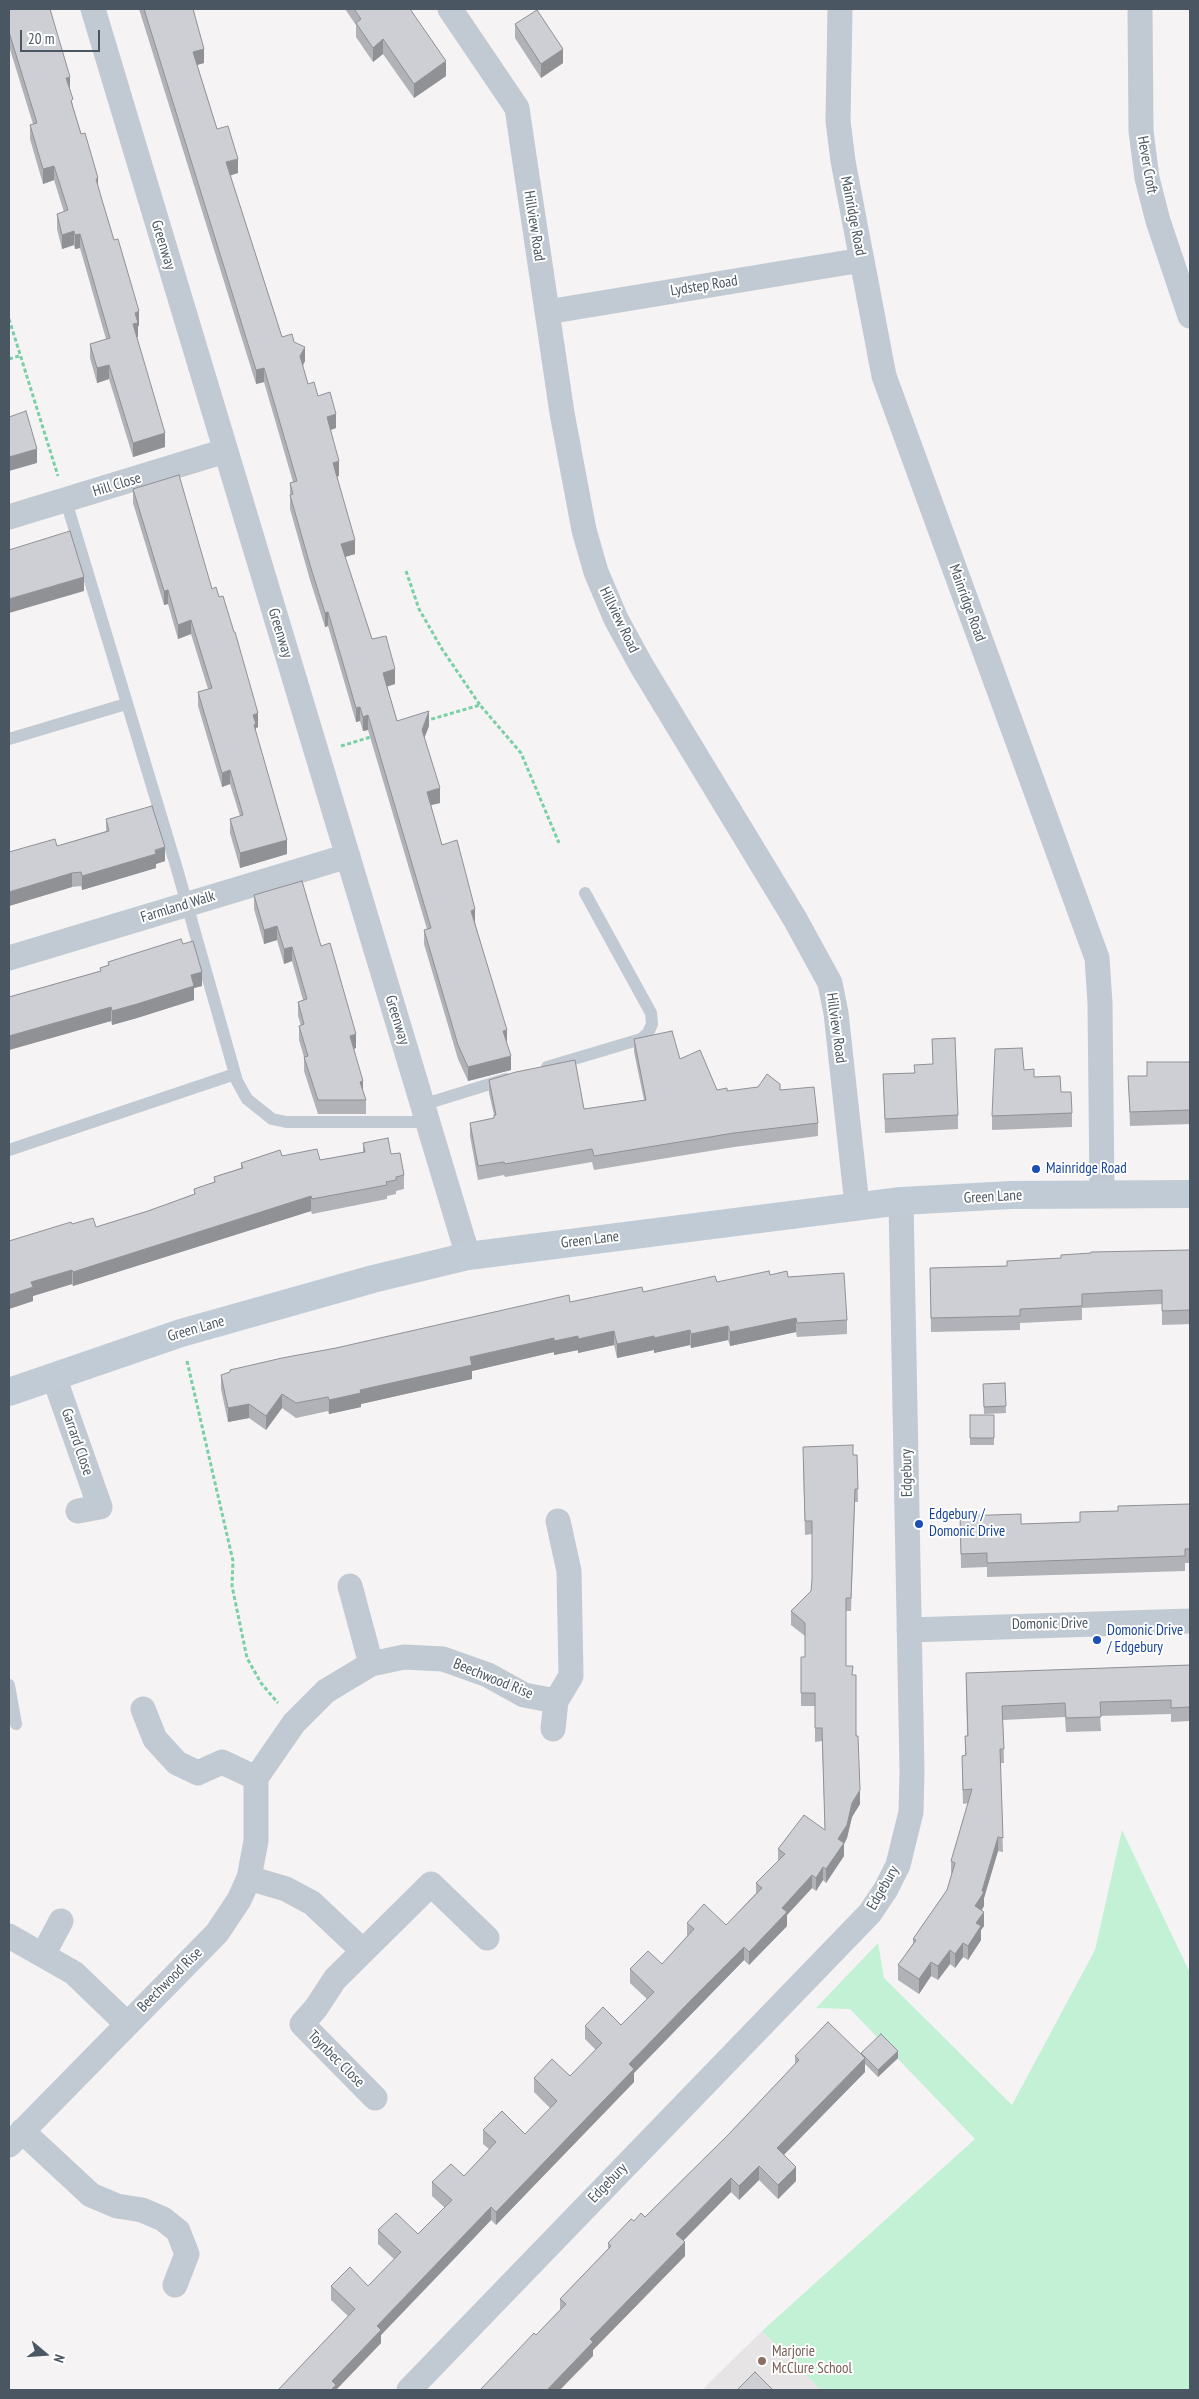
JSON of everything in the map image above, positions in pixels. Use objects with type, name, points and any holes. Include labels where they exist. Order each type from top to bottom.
[{"type":"main road","name":"Green Lane","points":[[9,1392],[180,1332],[374,1279],[468,1256],[901,1201],[1011,1195],[1190,1194]]},
{"type":"street","name":"Greenway","points":[[93,9],[468,1256]]},
{"type":"street","name":"Hillview Road","points":[[450,9],[517,108],[562,413],[584,530],[596,572],[613,612],[641,665],[795,919],[830,983],[836,1013],[858,1205]]},
{"type":"street","name":"Mainridge Road","points":[[840,9],[838,120],[843,161],[884,376],[1096,958],[1100,1003],[1102,1194]]},
{"type":"street","name":"Hever Croft","points":[[1140,9],[1141,131],[1148,178],[1158,221],[1190,316]]},
{"type":"street","name":"Lydstep Road","points":[[547,312],[862,260]]},
{"type":"street","name":"Hill Close","points":[[9,517],[225,451]]},
{"type":"street","name":"Farmland Walk","points":[[9,958],[348,856]]},
{"type":"street","name":"Edgebury","points":[[409,2390],[870,1913],[886,1889],[898,1865],[911,1812],[912,1771],[901,1201]]},
{"type":"street","name":"Garrard Close","points":[[54,1377],[98,1507]]},
{"type":"street","points":[[553,1729],[556,1701],[570,1676],[569,1571],[558,1521]]},
{"type":"street","points":[[350,1586],[371,1664]]},
{"type":"street","name":"Domonic Drive","points":[[909,1630],[1190,1621]]},
{"type":"street","name":"Beechwood Rise","points":[[16,2138],[217,1933],[240,1900],[249,1878],[256,1841],[256,1778],[294,1723],[326,1691],[371,1664],[404,1657],[443,1659],[488,1676],[524,1695],[556,1701]]},
{"type":"street","points":[[144,1709],[155,1739],[177,1763],[198,1773],[222,1762],[256,1778]]},
{"type":"street","points":[[249,1878],[286,1889],[312,1903],[362,1950]]},
{"type":"street","name":"Toynbec Close","points":[[374,2098],[302,2024],[316,2008],[335,1978],[431,1884],[487,1938]]},
{"type":"street","points":[[43,1954],[61,1921]]},
{"type":"street","points":[[9,1936],[74,1973],[127,2024]]},
{"type":"street","points":[[16,2138],[92,2195],[117,2206],[142,2210],[163,2219],[178,2232],[187,2254],[175,2285]]},
{"type":"lane","points":[[66,501],[187,904],[235,1074],[247,1099],[272,1119],[286,1122],[425,1114],[517,1076]]},
{"type":"lane","points":[[9,739],[126,704]]},
{"type":"lane","points":[[536,1070],[641,1039],[648,1033],[652,1024],[651,1013],[585,893]]},
{"type":"lane","points":[[9,1150],[235,1074]]},
{"type":"lane","points":[[9,1685],[16,1724]]},
{"type":"path","points":[[9,319],[19,356],[66,501]]},
{"type":"path","points":[[9,359],[19,356]]},
{"type":"path","points":[[406,571],[418,609],[442,649],[480,704],[521,753],[559,843]]},
{"type":"path","points":[[417,724],[480,704]]},
{"type":"path","points":[[317,753],[380,734]]},
{"type":"path","points":[[180,1332],[233,1560],[232,1586],[247,1658],[261,1682],[294,1723]]},
{"type":"shaded area","name":"Marjorie McClure School","points":[[762,2331],[821,2390],[702,2390]]},
{"type":"green space","points":[[1122,1830],[1190,1973],[1190,2390],[821,2390],[762,2331],[975,2139],[850,2009],[816,2008],[878,1943],[884,1978],[1012,2105],[1095,1950]]},
{"type":"building","points":[[9,9],[50,9],[70,77],[66,78],[73,99],[71,101],[81,134],[85,133],[114,240],[118,239],[139,311],[135,313],[138,323],[133,324],[165,433],[133,443],[109,365],[97,368],[90,344],[110,338],[80,234],[75,235],[74,231],[62,235],[57,214],[68,210],[54,166],[43,169],[30,125],[37,123],[9,32]]},
{"type":"building","points":[[144,9],[193,9],[204,49],[193,52],[217,129],[228,126],[238,159],[226,162],[282,337],[292,334],[294,342],[305,347],[300,356],[308,384],[314,382],[318,396],[330,392],[336,414],[327,417],[339,461],[333,463],[355,540],[341,544],[372,639],[386,636],[395,669],[383,673],[397,721],[429,711],[422,730],[440,788],[427,792],[442,845],[457,840],[475,909],[471,911],[507,1030],[503,1031],[511,1056],[468,1067],[458,1045],[424,930],[431,928],[368,715],[363,717],[360,707],[356,708],[328,612],[325,613],[310,565],[290,495],[293,494],[290,483],[297,481],[264,368],[256,370]]},
{"type":"building","points":[[354,9],[410,9],[446,61],[414,84],[383,39],[373,48],[356,23],[361,19]]},
{"type":"building","points":[[537,10],[563,49],[541,64],[515,24]]},
{"type":"building","points":[[26,411],[37,449],[9,457],[9,417]]},
{"type":"building","points":[[179,475],[212,589],[216,587],[219,597],[223,596],[235,632],[258,713],[253,715],[256,724],[254,725],[287,840],[240,853],[230,819],[243,815],[230,770],[222,773],[198,692],[212,688],[191,620],[178,625],[168,590],[164,591],[133,489]]},
{"type":"building","points":[[70,531],[84,577],[9,599],[9,550]]},
{"type":"building","points":[[152,806],[165,847],[155,850],[156,854],[82,876],[81,872],[72,873],[9,892],[9,852],[55,839],[57,846],[109,831],[106,819]]},
{"type":"building","points":[[302,881],[321,946],[330,943],[356,1034],[350,1036],[363,1081],[360,1082],[366,1100],[318,1100],[304,1057],[308,1056],[299,1026],[304,1024],[298,1002],[307,999],[292,947],[284,949],[277,926],[264,930],[254,895]]},
{"type":"building","points":[[181,939],[183,944],[193,941],[202,972],[191,975],[194,986],[112,1011],[111,1007],[9,1036],[9,997],[101,971],[100,968],[109,965],[108,962]]},
{"type":"building","points":[[672,1031],[680,1059],[700,1050],[717,1090],[727,1088],[727,1091],[758,1087],[767,1074],[780,1084],[780,1090],[814,1087],[818,1123],[734,1133],[594,1156],[592,1149],[505,1164],[504,1162],[478,1166],[470,1123],[494,1118],[494,1115],[496,1115],[489,1080],[516,1072],[575,1060],[584,1109],[646,1100],[634,1039]]},
{"type":"building","points":[[955,1038],[958,1115],[885,1119],[883,1074],[915,1073],[914,1065],[933,1064],[932,1039]]},
{"type":"building","points":[[1022,1048],[1024,1070],[1034,1069],[1034,1077],[1060,1076],[1061,1092],[1071,1092],[1072,1113],[992,1116],[995,1049]]},
{"type":"building","points":[[1147,1062],[1190,1062],[1190,1110],[1130,1112],[1128,1076],[1147,1076]]},
{"type":"building","points":[[388,1138],[391,1154],[400,1153],[404,1175],[396,1177],[396,1180],[386,1182],[387,1185],[312,1199],[311,1196],[73,1272],[72,1270],[31,1282],[33,1287],[9,1295],[9,1241],[71,1222],[72,1224],[93,1218],[96,1227],[148,1211],[195,1194],[194,1189],[215,1182],[214,1177],[243,1168],[241,1163],[280,1150],[282,1156],[317,1149],[320,1160],[365,1152],[363,1143]]},
{"type":"building","points":[[1190,1250],[1190,1310],[1162,1311],[1162,1290],[1082,1294],[1082,1306],[1020,1309],[1020,1316],[931,1318],[930,1268],[1007,1266],[1007,1261],[1061,1258],[1061,1255],[1091,1252]]},
{"type":"building","points":[[769,1271],[770,1275],[787,1271],[788,1277],[844,1273],[847,1320],[797,1323],[796,1318],[730,1332],[728,1326],[691,1334],[690,1330],[617,1344],[614,1331],[578,1339],[578,1336],[554,1341],[554,1338],[470,1357],[472,1365],[360,1390],[361,1393],[329,1400],[328,1397],[296,1403],[282,1394],[266,1416],[249,1404],[228,1408],[221,1375],[230,1372],[230,1370],[569,1295],[570,1302],[642,1287],[643,1292],[715,1276],[717,1282]]},
{"type":"building","points":[[1005,1383],[1006,1406],[984,1407],[983,1384]]},
{"type":"building","points":[[970,1415],[994,1415],[994,1438],[970,1438]]},
{"type":"building","points":[[853,1445],[853,1455],[857,1455],[858,1489],[855,1489],[851,1598],[846,1598],[846,1666],[853,1666],[852,1675],[856,1675],[856,1736],[858,1736],[860,1790],[852,1803],[847,1825],[838,1839],[844,1843],[826,1869],[823,1867],[816,1878],[812,1875],[782,1908],[787,1912],[749,1952],[744,1947],[693,1998],[629,2064],[634,2069],[496,2212],[491,2207],[377,2326],[381,2330],[332,2381],[336,2385],[331,2390],[278,2390],[355,2309],[331,2286],[350,2267],[368,2286],[401,2252],[378,2230],[396,2213],[418,2234],[452,2200],[432,2182],[451,2164],[464,2176],[496,2142],[483,2130],[502,2111],[525,2134],[557,2101],[534,2078],[552,2059],[570,2076],[602,2043],[585,2026],[603,2007],[621,2025],[654,1992],[630,1969],[648,1951],[662,1964],[694,1929],[687,1923],[704,1904],[726,1925],[762,1888],[756,1883],[785,1854],[778,1849],[804,1815],[825,1830],[822,1728],[815,1728],[815,1693],[801,1693],[801,1657],[805,1657],[805,1623],[791,1611],[811,1591],[812,1579],[812,1521],[805,1521],[803,1447]]},
{"type":"building","points":[[1190,1504],[1190,1549],[1185,1549],[1185,1556],[987,1563],[987,1553],[961,1554],[960,1516],[1021,1514],[1021,1524],[1080,1522],[1080,1512],[1118,1511],[1118,1506]]},
{"type":"building","points":[[1190,1665],[1190,1707],[1171,1708],[1171,1700],[1100,1702],[1101,1717],[1066,1718],[1065,1703],[1002,1706],[1004,1749],[1000,1749],[1003,1838],[998,1837],[982,1891],[984,1892],[975,1906],[984,1912],[976,1923],[981,1926],[968,1946],[963,1943],[955,1954],[950,1950],[938,1966],[931,1962],[919,1979],[898,1965],[916,1940],[913,1939],[947,1890],[955,1863],[951,1861],[972,1789],[963,1790],[962,1756],[966,1755],[965,1736],[968,1736],[966,1673]]},
{"type":"building","points":[[828,2022],[865,2058],[777,2148],[796,2167],[778,2185],[759,2166],[739,2186],[731,2178],[676,2234],[685,2242],[590,2339],[593,2342],[547,2390],[480,2390],[534,2333],[536,2335],[566,2304],[560,2299],[611,2246],[608,2243],[631,2219],[634,2221],[641,2213],[645,2217],[728,2135],[799,2060],[795,2056]]},
{"type":"building","points":[[881,2034],[898,2051],[878,2070],[861,2053]]},
{"type":"building","points":[[755,2372],[773,2390],[737,2390]]},
{"type":"place","name":"Mainridge Road","points":[[1036,1169]]},
{"type":"place","name":"Edgebury / Domonic Drive","points":[[919,1524]]},
{"type":"place","name":"Domonic Drive / Edgebury","points":[[1097,1640]]},
{"type":"place","name":"Marjorie McClure School","points":[[762,2361]]}]
